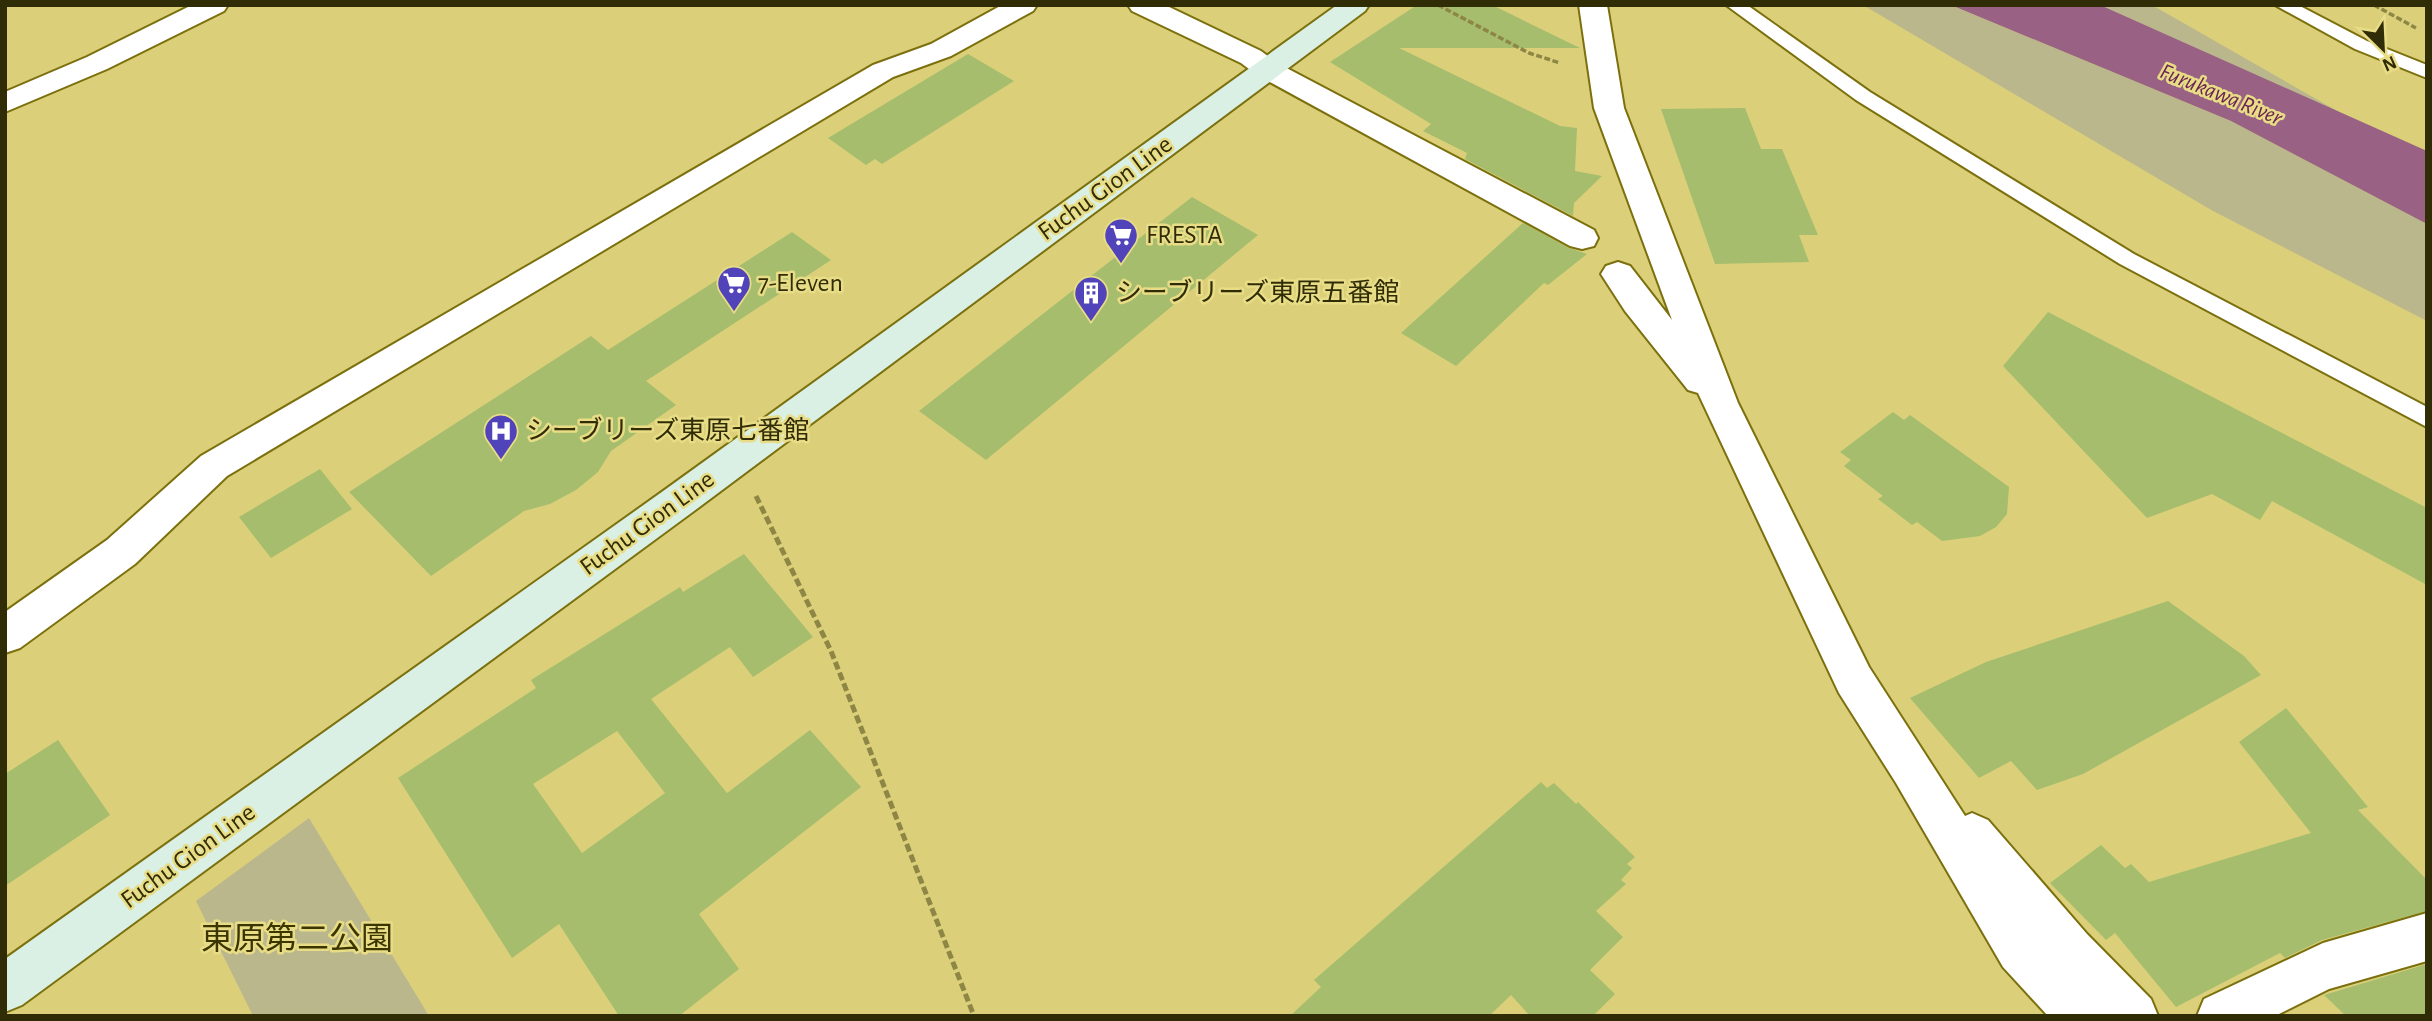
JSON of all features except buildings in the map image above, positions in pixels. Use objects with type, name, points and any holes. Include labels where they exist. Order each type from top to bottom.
[{"type":"main road","name":"Fuchu Gion Line","points":[[5,988],[669,508],[1354,5]]},
{"type":"street","points":[[5,103],[214,5]]},
{"type":"street","points":[[5,635],[121,552],[214,467],[883,71],[941,50],[1023,5]]},
{"type":"street","points":[[1142,5],[1251,57],[1267,69],[1582,238]]},
{"type":"street","points":[[1593,5],[1609,108],[1720,403],[1854,680],[1912,769],[2021,950],[2081,1016]]},
{"type":"street","points":[[1618,274],[1637,302],[1720,403]]},
{"type":"street","points":[[1912,769],[1991,855],[2070,951],[2134,1016]]},
{"type":"street","points":[[2221,1016],[2323,967],[2427,937]]},
{"type":"lane","points":[[1735,5],[1863,96],[2127,259],[2427,418]]},
{"type":"lane","points":[[2284,5],[2361,45],[2427,72]]},
{"type":"path","points":[[1437,5],[1529,53],[1603,73]]},
{"type":"path","points":[[753,489],[831,651],[974,1016]]},
{"type":"green space","points":[[1863,5],[1951,5],[2231,121],[2427,224],[2427,321],[2213,211]]},
{"type":"green space","points":[[2100,5],[2152,5],[2360,124],[2107,9]]},
{"type":"green space","name":"東原第二公園","points":[[309,818],[429,1016],[253,1016],[196,901]]},
{"type":"water","name":"Furukawa River","points":[[1951,5],[2100,5],[2427,151],[2427,224],[2231,121]]},
{"type":"place","name":"FRESTA","points":[[1121,265]]},
{"type":"place","name":"7-Eleven","points":[[734,313]]},
{"type":"place","name":"シーブリーズ東原五番館","points":[[1091,323]]},
{"type":"place","name":"シーブリーズ東原七番館","points":[[501,461]]}]
